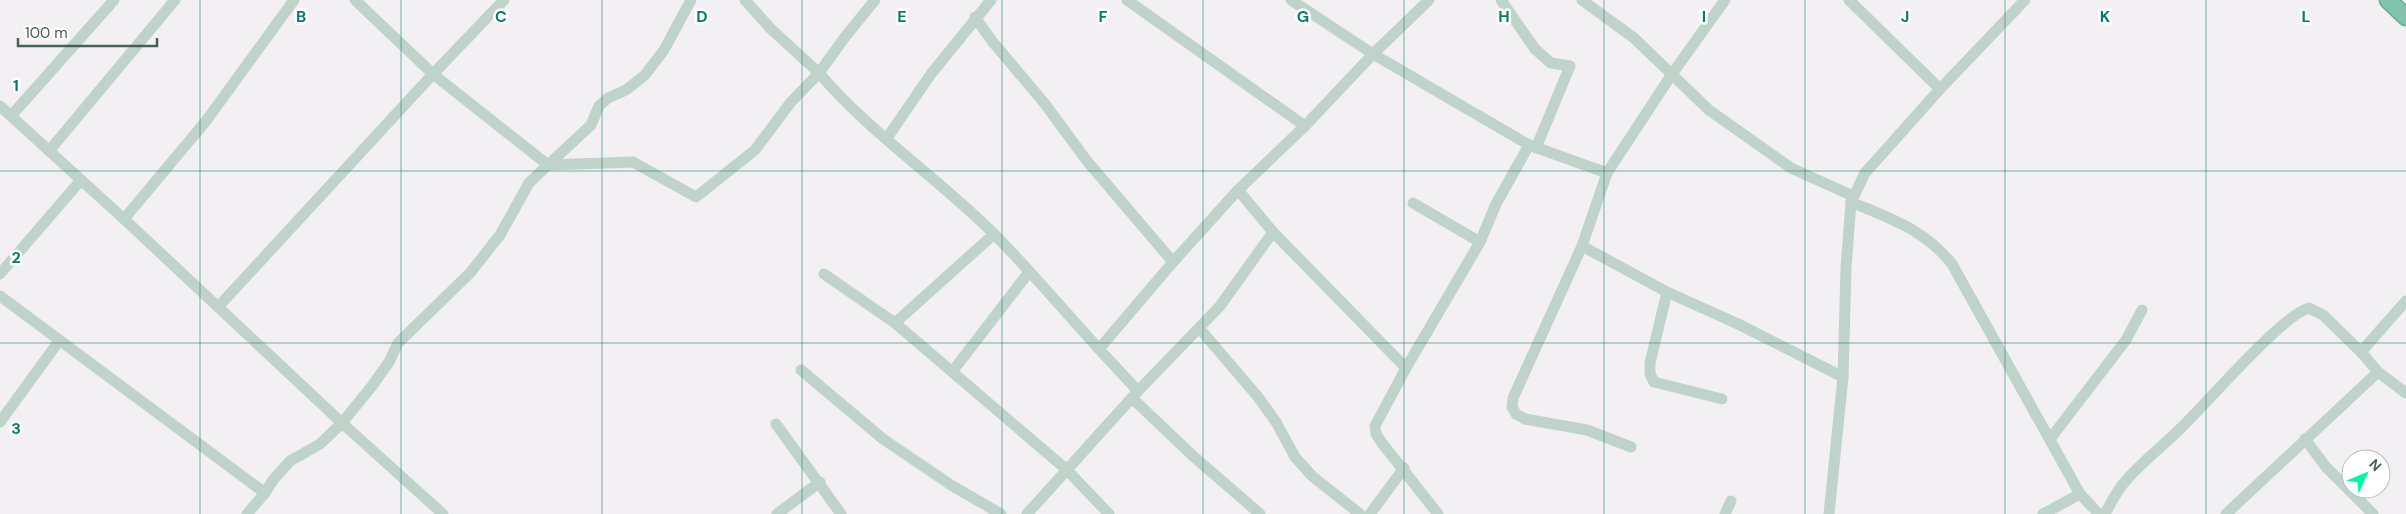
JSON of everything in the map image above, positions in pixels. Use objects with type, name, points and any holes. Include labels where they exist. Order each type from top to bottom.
[{"type":"highway","points":[[2388,0],[2406,17]]},
{"type":"street","points":[[114,0],[4,111],[219,306],[342,423],[443,514]]},
{"type":"street","points":[[49,151],[175,0]]},
{"type":"street","points":[[124,219],[206,121],[294,0]]},
{"type":"street","points":[[355,0],[432,74],[548,165],[633,162],[692,196],[699,196],[755,150],[791,102],[819,73],[844,37],[875,0]]},
{"type":"street","points":[[219,306],[432,74],[504,0]]},
{"type":"street","points":[[247,514],[266,493],[273,480],[290,462],[320,444],[342,423],[378,378],[398,343],[470,273],[500,235],[528,183],[591,125],[599,106],[608,98],[626,90],[645,75],[664,50],[691,0]]},
{"type":"street","points":[[745,0],[770,28],[819,73],[830,86],[994,234],[1099,349],[1135,395],[1192,456],[1260,514]]},
{"type":"street","points":[[887,138],[931,74],[991,0]]},
{"type":"street","points":[[1127,0],[1305,126]]},
{"type":"street","points":[[1291,0],[1373,54],[1532,146],[1607,173]]},
{"type":"street","points":[[1099,349],[1173,262],[1238,190],[1305,126],[1373,54],[1429,0]]},
{"type":"street","points":[[1438,514],[1404,468],[1379,439],[1375,426],[1406,368],[1480,242],[1496,204],[1532,146],[1570,66],[1551,63],[1535,49],[1501,0]]},
{"type":"street","points":[[1582,0],[1634,38],[1691,95],[1709,110],[1791,168],[1924,235],[1939,248],[1952,264],[2080,494],[2099,514]]},
{"type":"street","points":[[1631,447],[1587,430],[1525,419],[1516,414],[1512,407],[1513,398],[1582,246],[1607,173],[1672,74],[1725,0]]},
{"type":"street","points":[[1849,0],[1940,89]]},
{"type":"street","points":[[1829,514],[1843,377],[1846,268],[1852,199],[1870,166],[2025,0]]},
{"type":"street","points":[[976,17],[992,41],[1045,104],[1087,161],[1173,262]]},
{"type":"street","points":[[0,274],[81,180]]},
{"type":"street","points":[[1238,190],[1272,232],[1406,368]]},
{"type":"street","points":[[1413,203],[1480,242]]},
{"type":"street","points":[[1027,514],[1135,395],[1220,306],[1272,232]]},
{"type":"street","points":[[895,323],[994,234]]},
{"type":"street","points":[[1582,246],[1667,292],[1746,328],[1843,377]]},
{"type":"street","points":[[952,372],[1029,272]]},
{"type":"street","points":[[824,274],[895,323],[1068,470],[1109,514]]},
{"type":"street","points":[[1667,292],[1650,363],[1650,374],[1654,382],[1722,399]]},
{"type":"street","points":[[0,296],[266,493]]},
{"type":"street","points":[[2361,352],[2406,301]]},
{"type":"street","points":[[2105,514],[2123,484],[2182,428],[2271,336],[2302,310],[2309,308],[2323,315],[2361,352],[2378,372],[2406,393]]},
{"type":"street","points":[[2050,438],[2121,348],[2142,310]]},
{"type":"street","points":[[1200,329],[1258,397],[1276,422],[1296,457],[1312,476],[1360,514]]},
{"type":"street","points":[[0,422],[59,341]]},
{"type":"street","points":[[800,370],[883,439],[951,485],[1001,514]]},
{"type":"street","points":[[2226,514],[2378,372]]},
{"type":"street","points":[[776,424],[820,482],[841,514]]},
{"type":"street","points":[[2305,439],[2326,467],[2373,514]]},
{"type":"street","points":[[1370,514],[1404,468]]},
{"type":"street","points":[[777,514],[820,482]]},
{"type":"street","points":[[2043,514],[2080,494]]},
{"type":"street","points":[[1725,514],[1731,501]]}]
